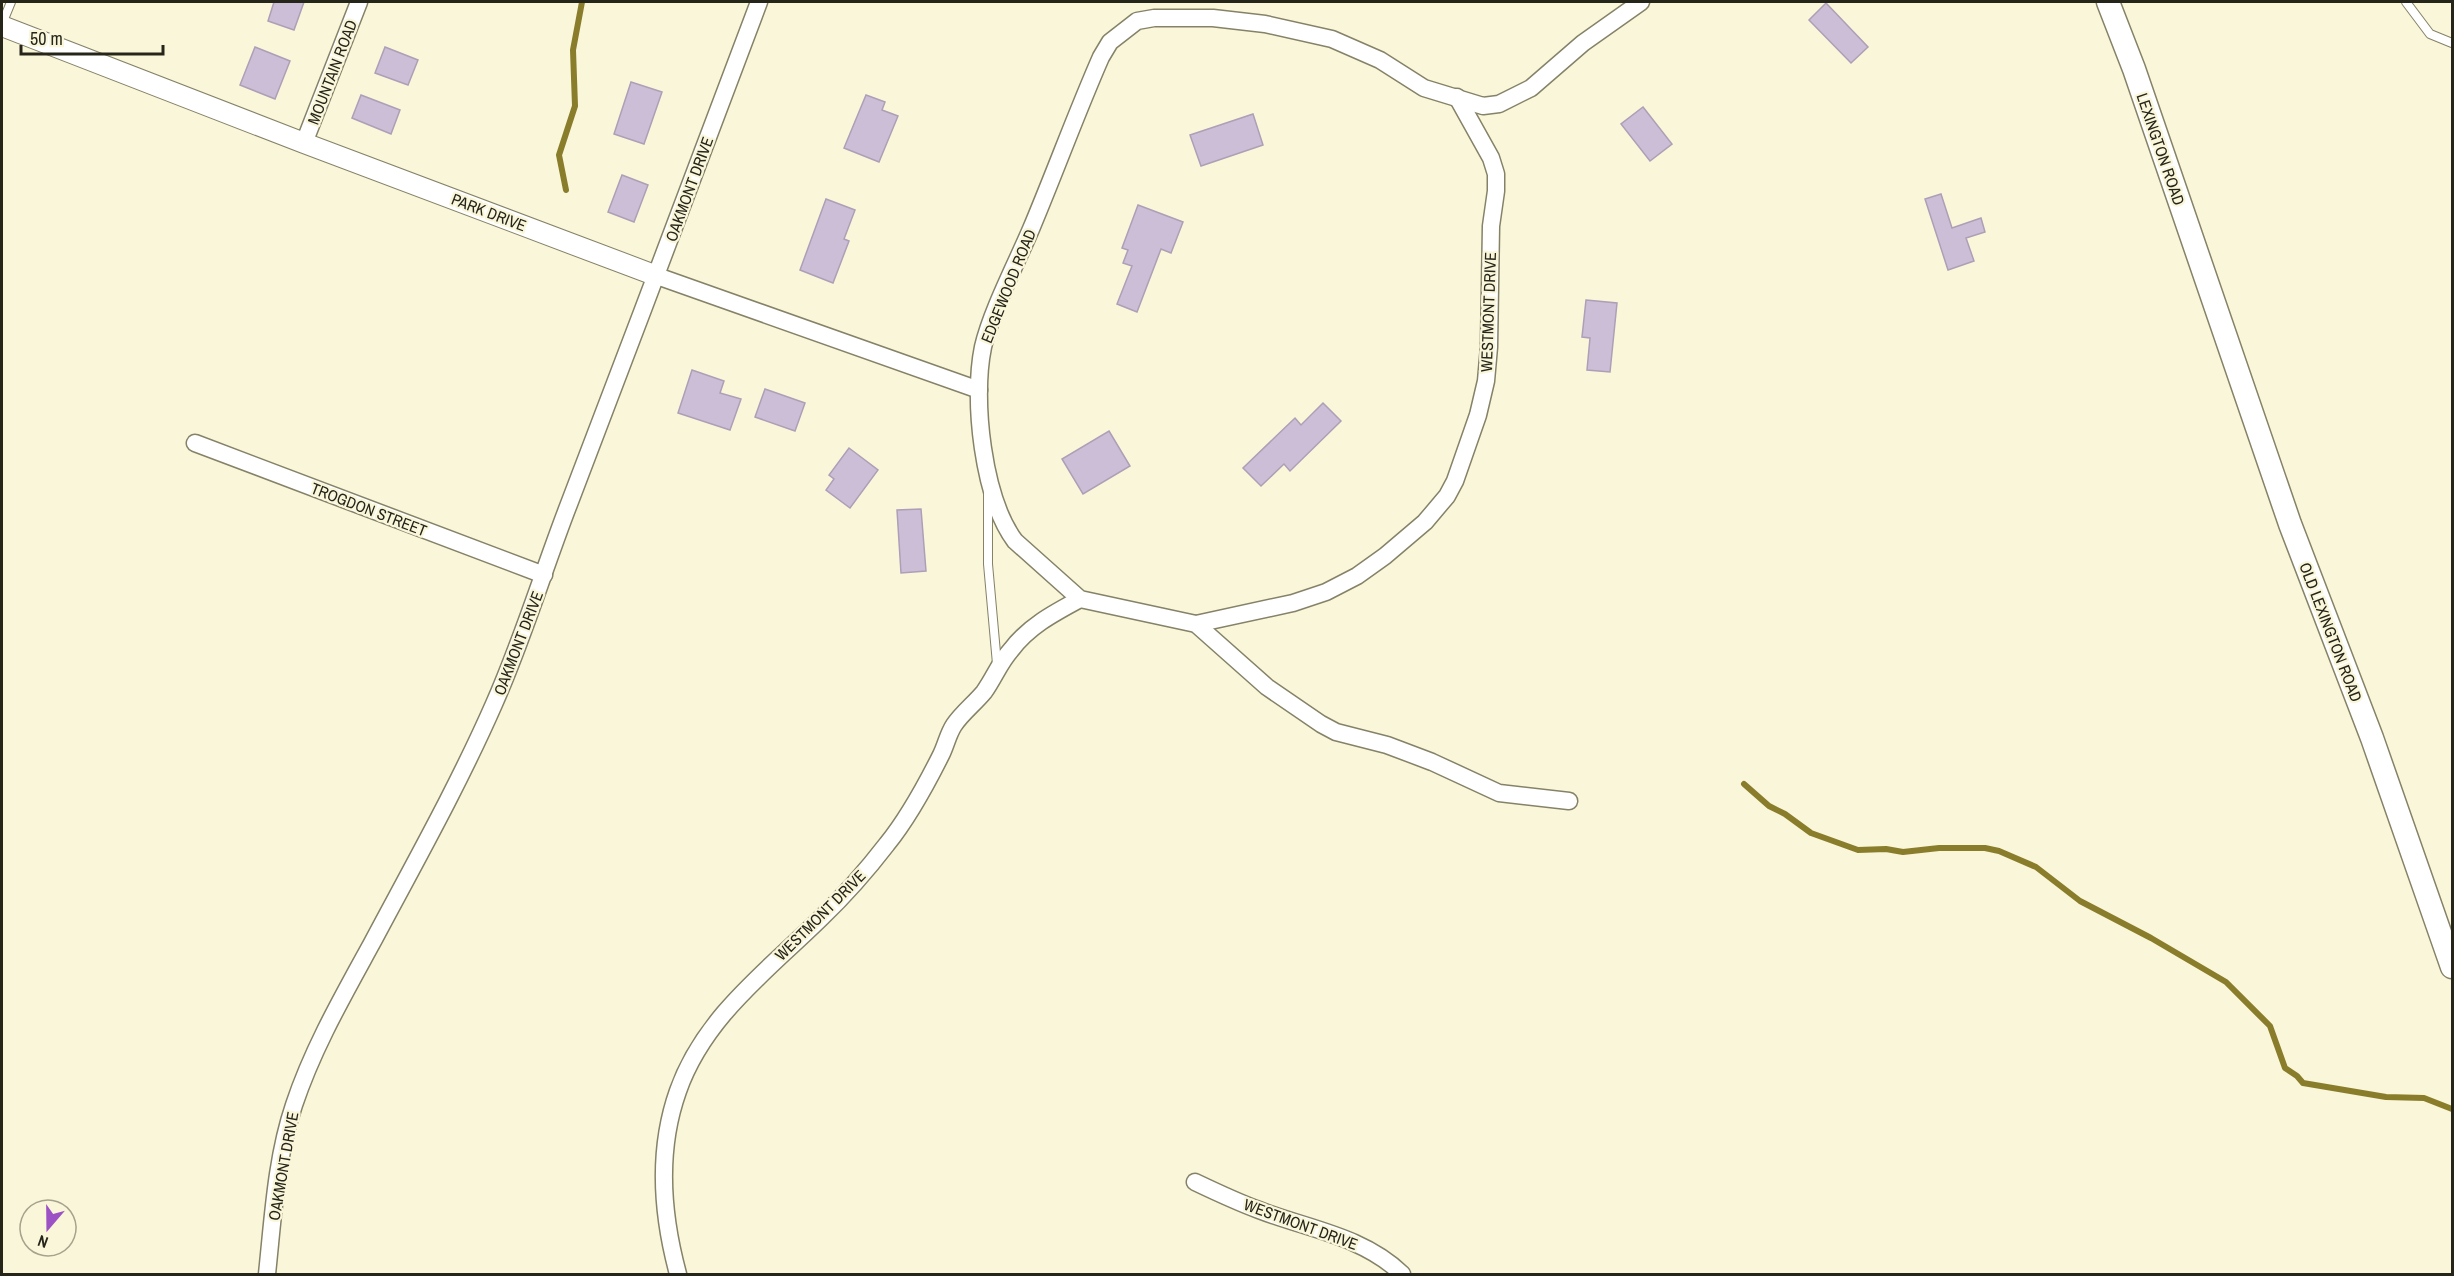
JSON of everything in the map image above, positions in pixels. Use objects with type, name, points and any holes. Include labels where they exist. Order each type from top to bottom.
[{"type":"main road","name":"LEXINGTON ROAD","points":[[2108,2],[2134,69],[2211,298]]},
{"type":"main road","name":"OLD LEXINGTON ROAD","points":[[2211,298],[2290,524],[2372,738],[2452,966]]},
{"type":"street","name":"MOUNTAIN ROAD","points":[[304,143],[359,2]]},
{"type":"street","name":"OAKMONT DRIVE","points":[[267,1275],[274,1208],[285,1140],[294,1106],[312,1058],[450,798],[494,704],[527,624],[759,2]]},
{"type":"street","points":[[1457,97],[1483,106],[1499,104],[1515,97],[1545,77],[1583,43],[1641,2]]},
{"type":"street","name":"EDGEWOOD ROAD","points":[[1080,599],[1015,541],[1008,531],[988,477],[981,431],[980,362],[988,329],[1063,154],[1101,57],[1110,42],[1122,30],[1137,21],[1154,18],[1213,18],[1265,24],[1316,35],[1364,52],[1424,88],[1457,97]]},
{"type":"street","name":"PARK DRIVE","points":[[2,25],[304,143],[657,276],[979,390]]},
{"type":"street","name":"WESTMONT DRIVE","points":[[1196,624],[1293,603],[1326,592],[1357,576],[1425,522],[1447,496],[1455,481],[1478,415],[1485,381],[1489,347],[1491,226],[1496,191],[1496,174],[1491,158],[1457,97]]},
{"type":"street","name":"TROGDON STREET","points":[[195,442],[544,575]]},
{"type":"street","points":[[1080,599],[1196,624],[1267,687],[1336,732],[1398,749],[1499,793],[1569,801]]},
{"type":"street","name":"WESTMONT DRIVE","points":[[678,1275],[666,1210],[665,1141],[678,1090],[692,1059],[732,1002],[834,905],[889,842],[918,798],[954,725],[984,692],[1011,649],[1037,623],[1080,599]]},
{"type":"street","name":"WESTMONT DRIVE","points":[[1195,1182],[1260,1210],[1326,1230],[1358,1244],[1388,1262],[1402,1275]]},
{"type":"lane","points":[[2,25],[11,2]]},
{"type":"lane","points":[[2406,2],[2430,34],[2452,43]]},
{"type":"lane","points":[[988,477],[988,564],[998,670]]},
{"type":"building","points":[[274,2],[304,2],[294,30],[268,21]]},
{"type":"building","points":[[1826,3],[1868,47],[1851,63],[1809,20]]},
{"type":"building","points":[[255,47],[290,61],[275,99],[240,85]]},
{"type":"building","points":[[385,47],[418,60],[408,85],[375,73]]},
{"type":"building","points":[[631,82],[662,92],[644,144],[614,134]]},
{"type":"building","points":[[361,95],[400,110],[391,134],[352,118]]},
{"type":"building","points":[[866,95],[885,102],[882,110],[898,116],[879,162],[844,148]]},
{"type":"building","points":[[1643,107],[1672,144],[1650,161],[1621,124]]},
{"type":"building","points":[[1253,114],[1263,145],[1201,166],[1190,135]]},
{"type":"building","points":[[622,175],[648,185],[634,222],[608,212]]},
{"type":"building","points":[[1941,194],[1952,228],[1981,218],[1985,232],[1966,238],[1974,261],[1948,270],[1925,199]]},
{"type":"building","points":[[826,199],[855,210],[844,239],[849,241],[833,283],[800,270]]},
{"type":"building","points":[[1138,205],[1183,222],[1171,253],[1161,249],[1137,312],[1117,304],[1132,266],[1123,263],[1128,250],[1122,248]]},
{"type":"building","points":[[1586,300],[1617,303],[1610,372],[1587,370],[1590,338],[1582,337]]},
{"type":"building","points":[[692,370],[724,381],[720,393],[741,399],[730,430],[678,413]]},
{"type":"building","points":[[765,389],[805,403],[795,431],[755,417]]},
{"type":"building","points":[[1323,403],[1341,421],[1290,471],[1284,464],[1261,486],[1243,468],[1295,418],[1301,425]]},
{"type":"building","points":[[1109,431],[1130,466],[1083,494],[1062,459]]},
{"type":"building","points":[[849,448],[878,470],[850,508],[826,490],[834,479],[829,475]]},
{"type":"building","points":[[921,509],[926,571],[901,573],[897,510]]},
{"type":"waterway","points":[[566,190],[559,155],[575,106],[573,50],[582,2]]},
{"type":"waterway","points":[[1744,784],[1769,806],[1785,814],[1811,833],[1858,850],[1886,849],[1903,852],[1939,848],[1985,848],[1999,851],[2036,867],[2080,901],[2151,938],[2226,982],[2270,1026],[2285,1068],[2303,1083],[2386,1097],[2424,1098],[2452,1109]]}]
